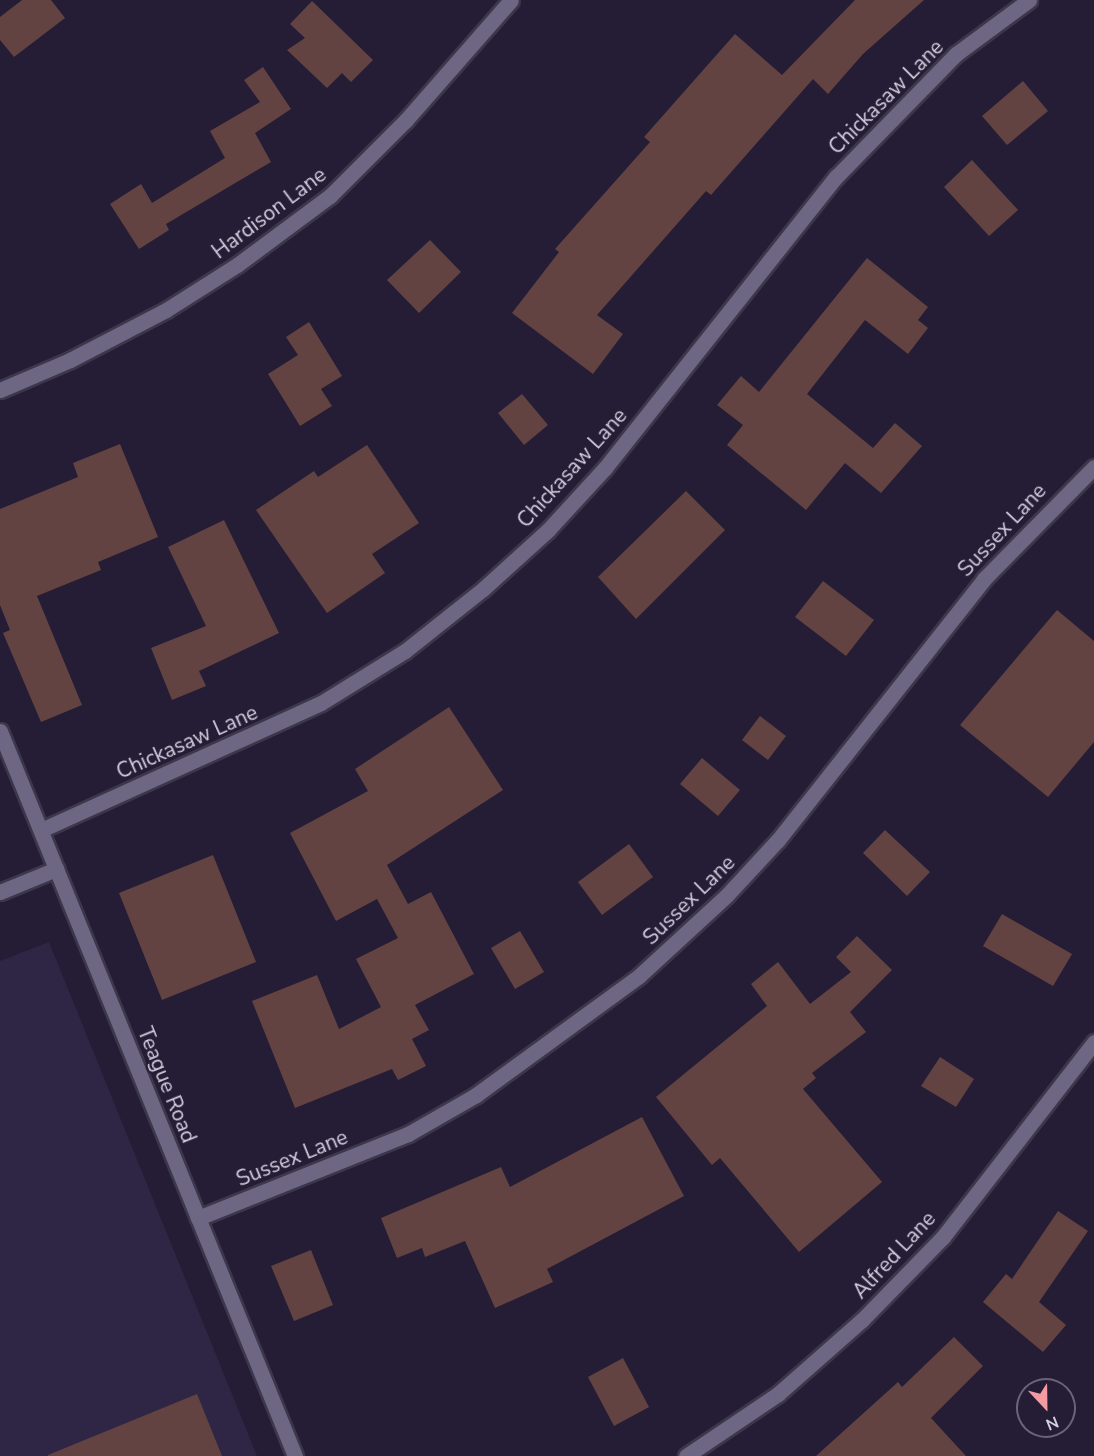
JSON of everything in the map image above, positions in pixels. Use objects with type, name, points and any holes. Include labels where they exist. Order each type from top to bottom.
[{"type":"street","name":"Hardison Lane","points":[[0,390],[70,360],[166,310],[237,265],[330,196],[406,120],[511,0]]},
{"type":"street","name":"Chickasaw Lane","points":[[41,830],[321,703],[405,651],[483,589],[548,530],[605,468],[836,177],[956,54],[1029,0]]},
{"type":"street","name":"Sussex Lane","points":[[198,1218],[408,1134],[476,1095],[639,976],[727,896],[778,840],[984,579],[1094,467]]},
{"type":"street","name":"Teague Road","points":[[0,731],[295,1456]]},
{"type":"street","points":[[0,891],[56,869]]},
{"type":"street","name":"Alfred Lane","points":[[686,1456],[778,1394],[862,1320],[943,1237],[1094,1042]]},
{"type":"shaded area","points":[[49,942],[257,1456],[0,1456],[0,961]]},
{"type":"building","points":[[22,0],[51,0],[65,18],[14,57],[0,40],[0,17]]},
{"type":"building","points":[[855,0],[924,0],[863,54],[828,94],[813,79],[711,195],[706,191],[597,315],[623,334],[593,374],[512,313],[559,252],[555,249],[650,142],[644,137],[735,34],[782,75]]},
{"type":"building","points":[[312,1],[373,60],[351,82],[342,73],[327,88],[287,50],[305,38],[290,24]]},
{"type":"building","points":[[263,67],[291,109],[255,133],[271,162],[166,224],[169,230],[139,249],[110,204],[141,184],[152,203],[225,158],[210,131],[260,102],[244,80]]},
{"type":"building","points":[[1023,81],[1048,111],[1007,145],[982,116]]},
{"type":"building","points":[[972,160],[1018,210],[989,236],[944,187]]},
{"type":"building","points":[[430,240],[461,272],[419,313],[387,280]]},
{"type":"building","points":[[867,258],[928,307],[918,320],[928,328],[908,354],[865,320],[807,394],[873,448],[895,423],[922,446],[881,493],[845,463],[806,510],[727,445],[743,425],[717,405],[741,376],[759,392]]},
{"type":"building","points":[[309,322],[342,376],[321,389],[332,406],[300,426],[268,374],[298,355],[286,337]]},
{"type":"building","points":[[522,394],[548,425],[524,445],[498,413]]},
{"type":"building","points":[[120,444],[158,537],[98,562],[101,570],[37,596],[82,705],[41,722],[3,633],[10,630],[0,605],[0,509],[78,477],[73,463]]},
{"type":"building","points":[[367,445],[419,523],[372,554],[385,573],[327,613],[256,510],[314,471],[318,477]]},
{"type":"building","points":[[686,491],[725,530],[636,619],[598,577]]},
{"type":"building","points":[[224,520],[279,633],[199,671],[206,686],[172,700],[151,648],[206,626],[168,547]]},
{"type":"building","points":[[823,581],[874,620],[846,656],[795,617]]},
{"type":"building","points":[[1057,610],[1094,641],[1094,742],[1048,797],[960,725]]},
{"type":"building","points":[[449,707],[503,790],[387,865],[408,904],[431,892],[474,974],[415,1005],[429,1030],[412,1039],[426,1066],[398,1080],[392,1069],[295,1108],[252,1001],[317,975],[339,1029],[381,1007],[356,959],[398,938],[377,899],[336,921],[290,833],[368,791],[355,769]]},
{"type":"building","points":[[760,716],[786,736],[768,760],[742,740]]},
{"type":"building","points":[[702,758],[740,790],[718,816],[680,784]]},
{"type":"building","points":[[885,830],[930,872],[907,896],[863,853]]},
{"type":"building","points":[[629,844],[653,877],[602,915],[578,882]]},
{"type":"building","points":[[213,855],[256,962],[162,1000],[119,893]]},
{"type":"building","points":[[1002,914],[1072,954],[1053,986],[983,946]]},
{"type":"building","points":[[520,931],[544,972],[515,989],[491,948]]},
{"type":"building","points":[[857,936],[892,970],[850,1012],[866,1032],[812,1073],[816,1078],[803,1089],[882,1182],[799,1252],[720,1158],[712,1165],[656,1097],[767,1006],[751,984],[778,962],[810,1004],[851,972],[836,957]]},
{"type":"building","points":[[940,1057],[974,1079],[956,1107],[921,1086]]},
{"type":"building","points":[[642,1117],[684,1196],[547,1269],[553,1282],[495,1308],[465,1241],[425,1257],[422,1248],[397,1258],[381,1218],[501,1167],[510,1187]]},
{"type":"building","points":[[1058,1211],[1088,1231],[1039,1302],[1066,1325],[1043,1352],[983,1302],[1006,1274],[1012,1279]]},
{"type":"building","points":[[311,1250],[333,1305],[294,1321],[271,1266]]},
{"type":"building","points":[[954,1337],[983,1366],[931,1418],[966,1456],[816,1456],[898,1382],[902,1387]]},
{"type":"building","points":[[623,1358],[649,1407],[614,1426],[588,1377]]},
{"type":"building","points":[[197,1394],[222,1456],[48,1456],[48,1455]]}]
